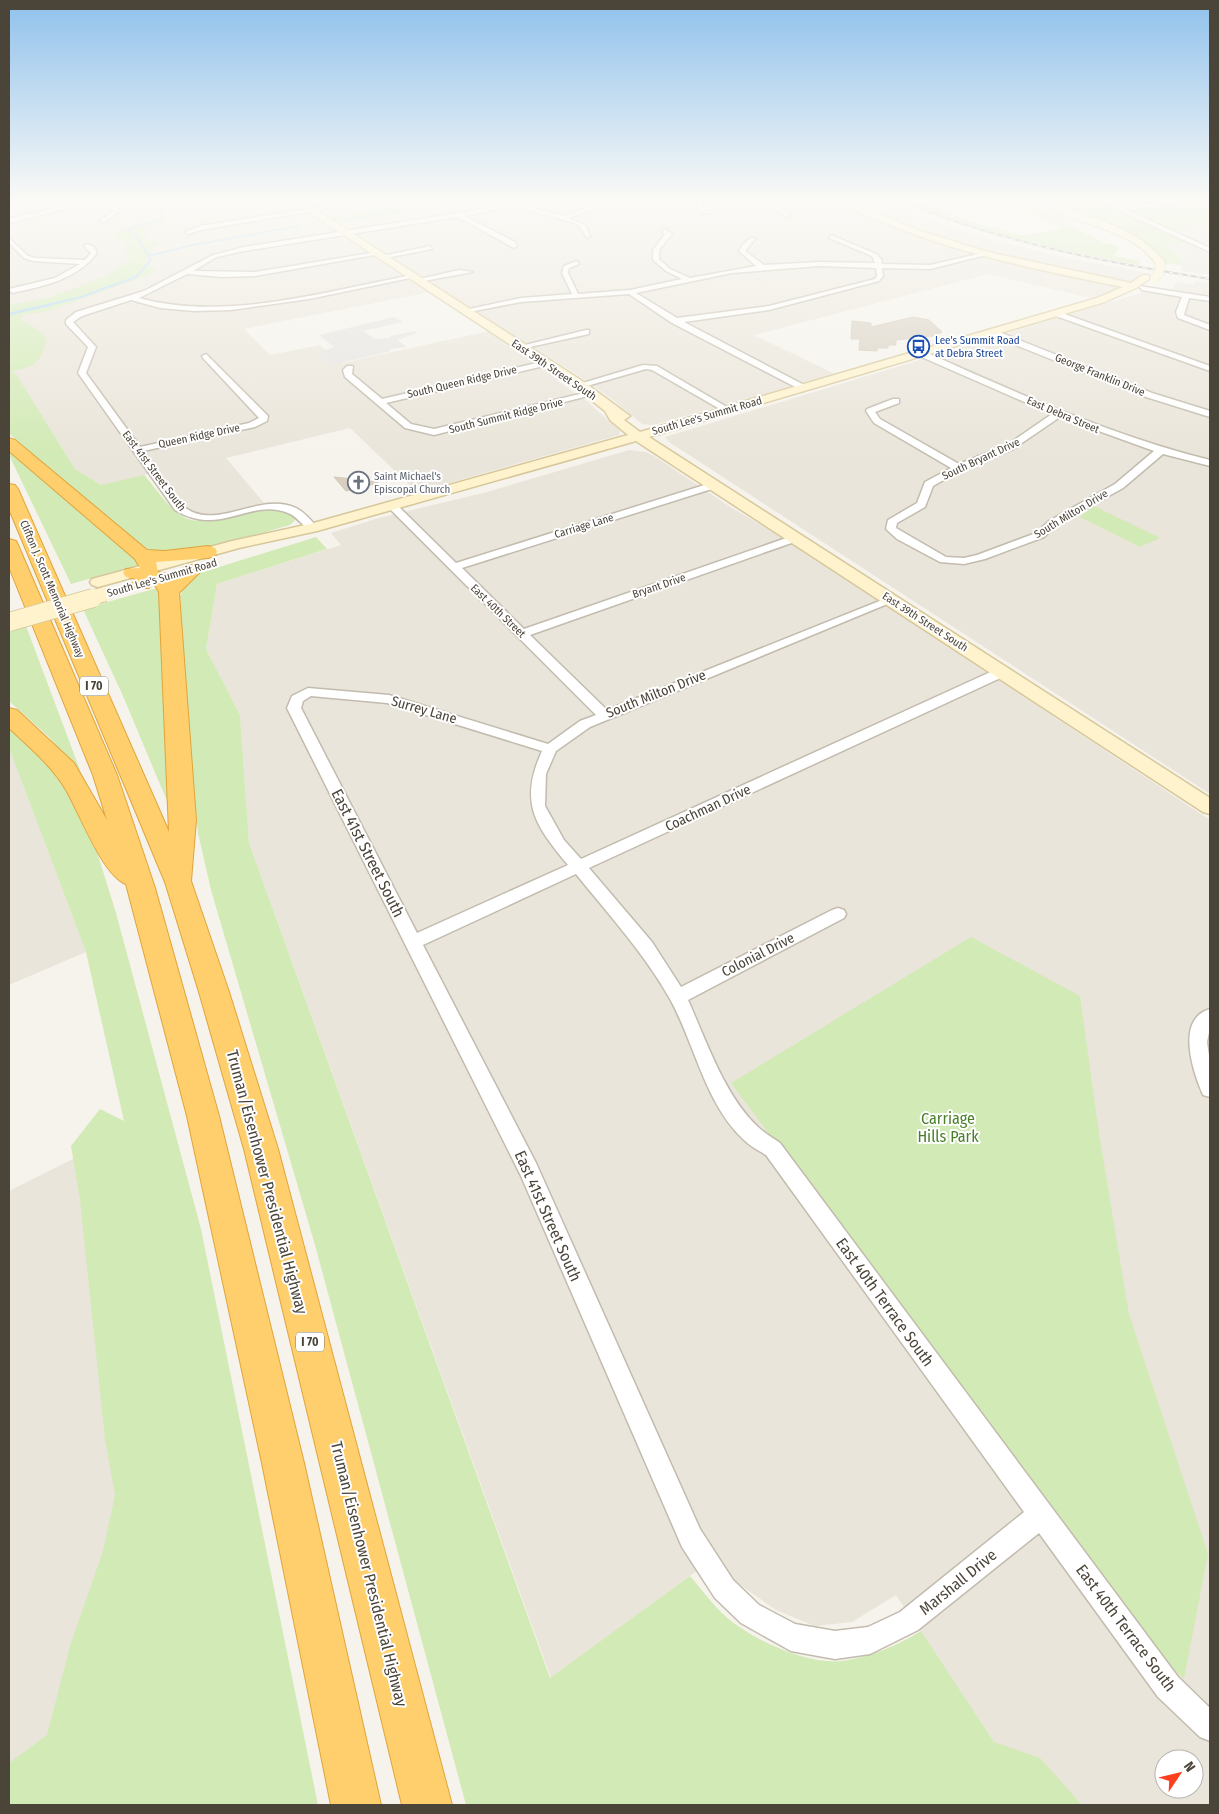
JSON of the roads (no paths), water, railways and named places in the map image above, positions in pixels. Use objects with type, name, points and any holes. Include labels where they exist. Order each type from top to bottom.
[{"type":"highway","points":[[9,443],[149,575],[184,820],[178,882]]},
{"type":"highway","name":"Clifton J. Scott Memorial Highway","points":[[9,489],[178,882]]},
{"type":"highway","name":"Clifton J. Scott Memorial Highway","points":[[9,545],[105,774],[141,888]]},
{"type":"highway","points":[[149,575],[165,557],[208,552]]},
{"type":"highway","points":[[149,575],[192,569]]},
{"type":"highway","points":[[9,715],[65,769],[111,853],[141,888]]},
{"type":"highway","name":"Truman/Eisenhower Presidential Highway","points":[[178,882],[214,992],[261,1150],[427,1805]]},
{"type":"highway","name":"I 70","points":[[141,888],[203,1116],[283,1462],[356,1805]]},
{"type":"main road","name":"East 39th Street South","points":[[425,286],[580,385],[610,409],[614,417],[627,429],[1210,807]]},
{"type":"main road","points":[[1130,286],[1137,287]]},
{"type":"main road","name":"South Lee's Summit Road","points":[[208,552],[312,528],[640,436],[1056,313],[1101,300],[1116,298],[1137,287]]},
{"type":"main road","name":"South Lee's Summit Road","points":[[192,569],[244,554],[312,528]]},
{"type":"main road","name":"South Lee's Summit Road","points":[[9,608],[102,588],[149,575]]},
{"type":"main road","name":"South Lee's Summit Road","points":[[9,622],[102,588]]},
{"type":"street","points":[[12,291],[30,286]]},
{"type":"street","points":[[132,298],[162,286]]},
{"type":"street","points":[[132,298],[148,304],[173,307],[235,307],[372,286]]},
{"type":"street","points":[[571,286],[576,296]]},
{"type":"street","points":[[466,312],[532,299],[630,292],[665,286]]},
{"type":"street","points":[[676,321],[769,308],[860,286]]},
{"type":"street","points":[[1137,287],[1210,299]]},
{"type":"street","points":[[630,292],[647,305],[803,388]]},
{"type":"street","points":[[1186,296],[1180,312],[1181,316],[1210,328]]},
{"type":"street","name":"East 41st Street South","points":[[132,298],[72,318],[69,322],[92,346],[91,354],[82,366],[82,373],[179,508],[186,514],[198,518],[214,518],[257,508],[278,508],[295,513],[312,528]]},
{"type":"street","points":[[1056,313],[1210,369]]},
{"type":"street","points":[[521,347],[586,332]]},
{"type":"street","name":"George Franklin Drive","points":[[991,332],[1149,395],[1210,414]]},
{"type":"street","name":"East Debra Street","points":[[920,353],[1059,414],[1160,451],[1210,463]]},
{"type":"street","name":"Queen Ridge Drive","points":[[137,450],[252,425],[261,421],[264,416],[206,356]]},
{"type":"street","name":"South Queen Ridge Drive","points":[[380,402],[545,363]]},
{"type":"street","points":[[580,385],[646,367],[661,371],[728,410]]},
{"type":"street","points":[[350,368],[347,370],[348,375],[380,402]]},
{"type":"street","name":"South Summit Ridge Drive","points":[[380,402],[408,426],[434,432],[449,431],[592,394]]},
{"type":"street","points":[[896,401],[870,411],[877,421],[958,468]]},
{"type":"street","name":"South Bryant Drive","points":[[891,529],[892,522],[921,505],[929,484],[958,468],[1010,447],[1059,414]]},
{"type":"street","name":"South Milton Drive","points":[[891,529],[900,537],[944,560],[964,561],[981,557],[1040,535],[1080,507],[1119,486],[1160,451]]},
{"type":"street","name":"Carriage Lane","points":[[454,567],[714,485]]},
{"type":"street","name":"East 40th Street","points":[[392,506],[604,715]]},
{"type":"street","name":"Bryant Drive","points":[[522,634],[796,538]]},
{"type":"street","name":"South Milton Drive","points":[[579,867],[545,822],[538,806],[539,774],[550,749],[584,724],[604,715],[891,600]]},
{"type":"street","name":"Coachman Drive","points":[[414,942],[1002,672]]},
{"type":"street","name":"Surrey Lane","points":[[297,699],[308,692],[350,694],[389,699],[550,749]]},
{"type":"street","name":"East 41st Street South","points":[[297,699],[294,708],[529,1170],[691,1538],[719,1582],[750,1614],[791,1636],[835,1645],[870,1640]]},
{"type":"street","name":"East 40th Terrace South","points":[[579,867],[646,948],[678,997],[712,1074],[732,1110],[751,1134],[773,1148],[1168,1687],[1210,1726]]},
{"type":"street","name":"Colonial Drive","points":[[678,997],[838,914]]},
{"type":"street","points":[[1210,1016],[1200,1027],[1198,1039],[1198,1052],[1210,1089]]},
{"type":"street","name":"Marshall Drive","points":[[870,1640],[909,1621],[1041,1515]]},
{"type":"waterway","points":[[48,305],[81,297],[112,286]]},
{"type":"waterway","points":[[9,314],[53,304]]},
{"type":"place","name":"Lee's Summit Road at Debra Street","points":[[919,346]]},
{"type":"place","name":"Saint Michael's Episcopal Church","points":[[358,482]]},
{"type":"park label","name":"Carriage Hills Park","points":[[948,1127]]}]
